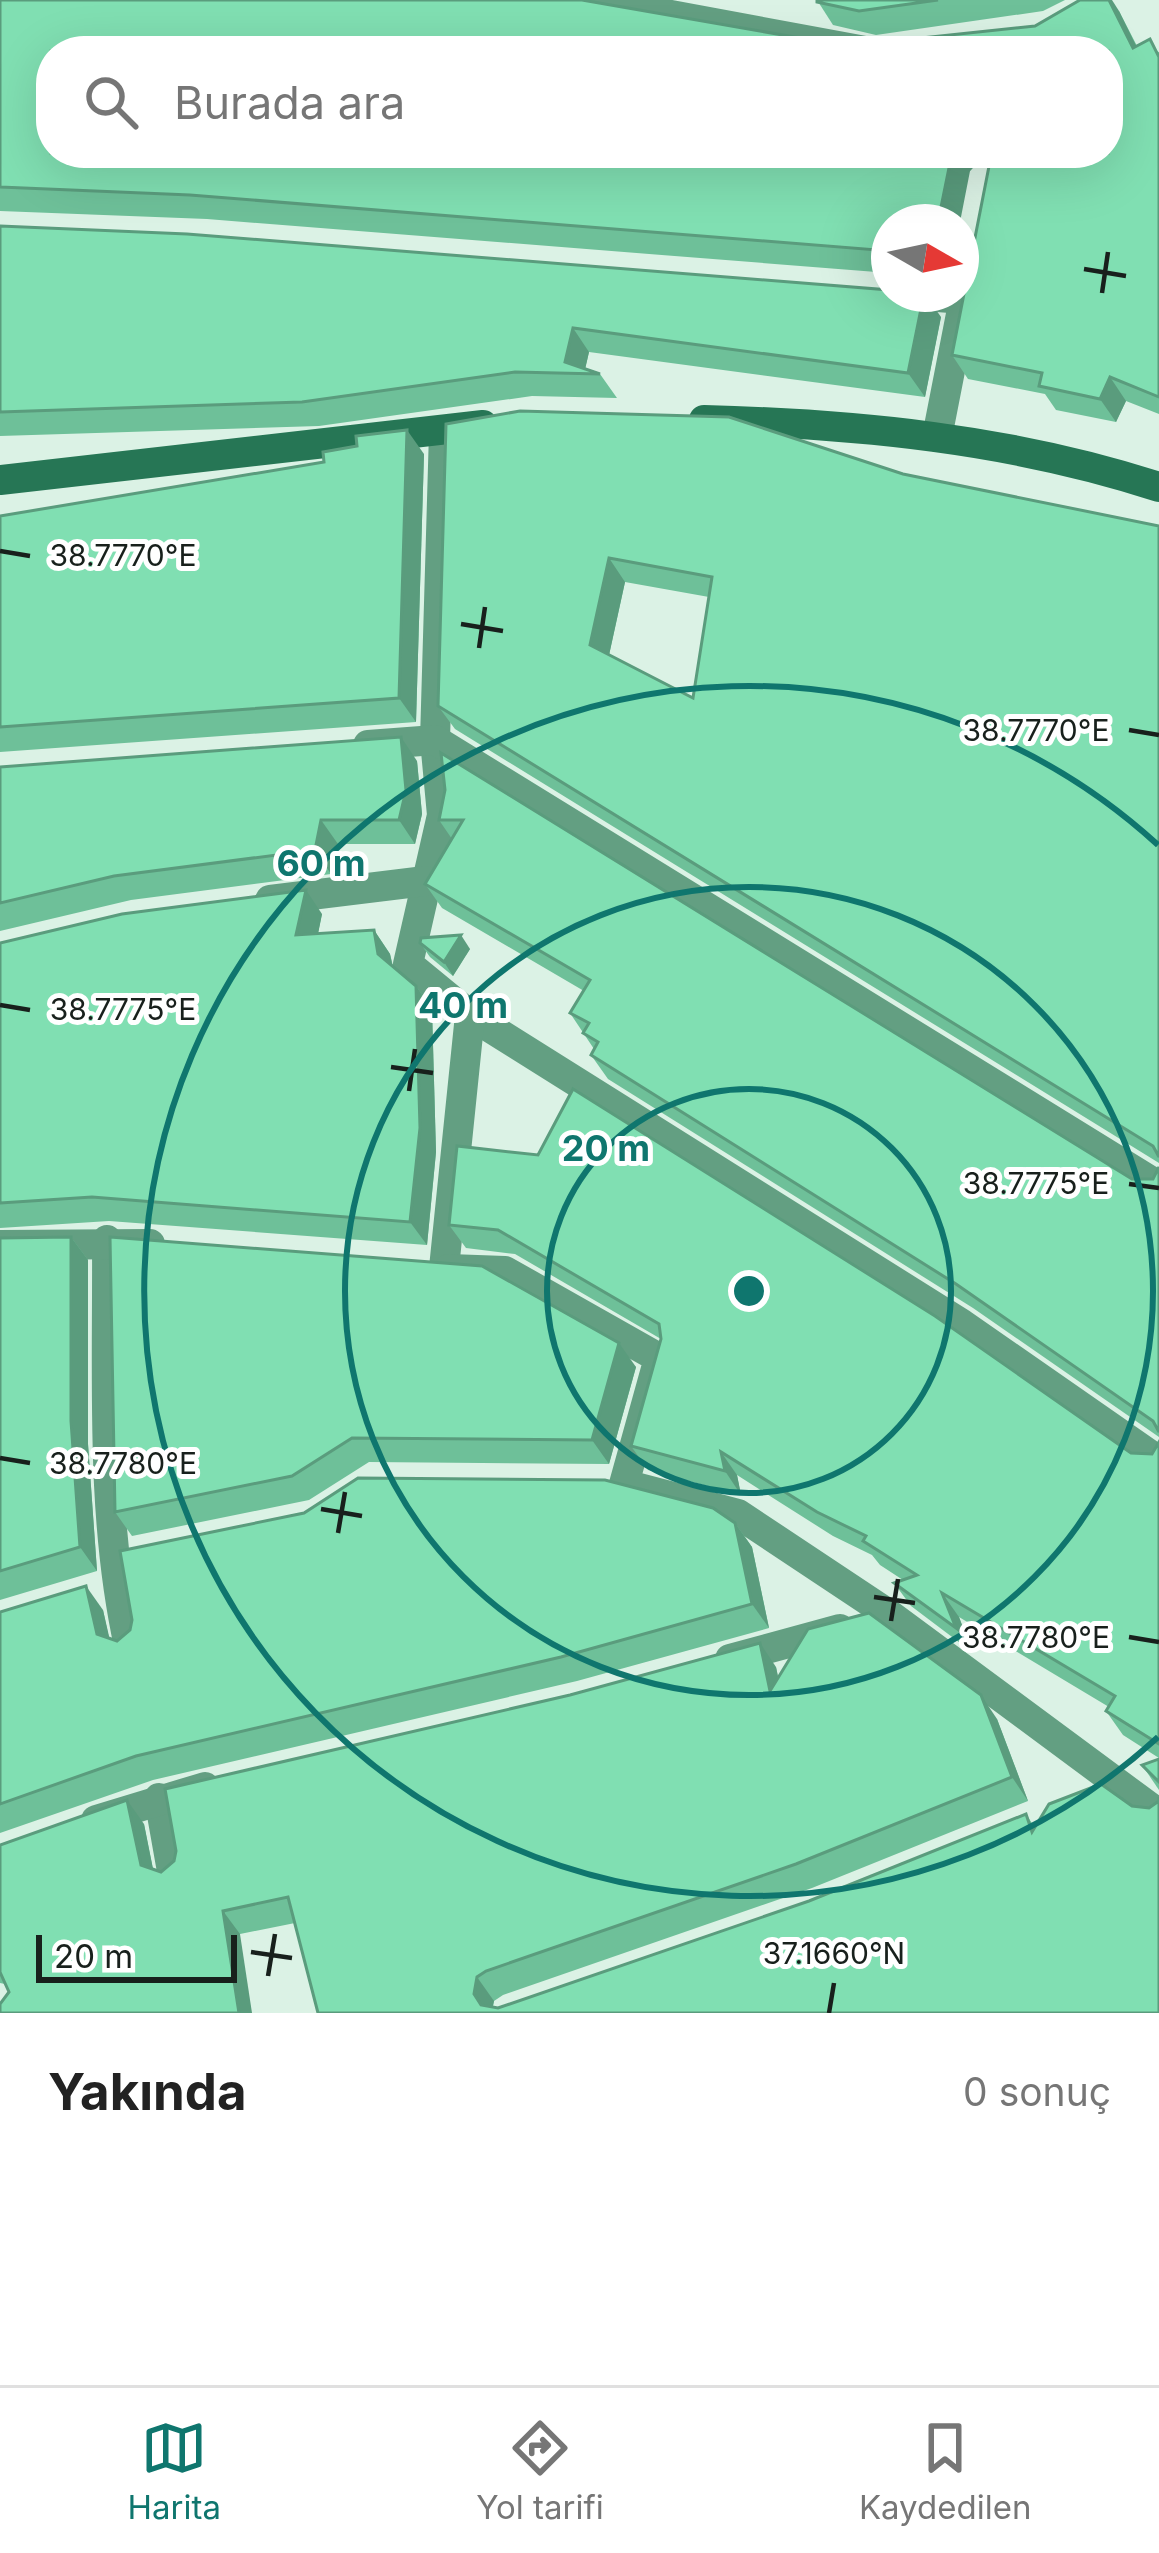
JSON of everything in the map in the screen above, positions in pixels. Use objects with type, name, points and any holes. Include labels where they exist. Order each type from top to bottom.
[{"type":"street","points":[[590,0],[670,5],[801,36]]},
{"type":"street","points":[[937,436],[961,312]]},
{"type":"street","points":[[677,419],[844,424],[937,436],[1159,487]]},
{"type":"street","points":[[0,480],[444,432],[512,420]]},
{"type":"street","points":[[444,432],[435,740],[442,815],[408,964],[470,1015],[943,1312],[1159,1461]]},
{"type":"street","points":[[340,747],[435,740],[1159,1186]]},
{"type":"street","points":[[245,903],[425,881]]},
{"type":"street","points":[[470,1015],[431,1267],[505,1271],[659,1358],[612,1484],[738,1514],[890,1615],[1159,1814]]},
{"type":"street","points":[[0,1245],[107,1240],[176,1247]]},
{"type":"street","points":[[107,1240],[108,1451],[117,1573],[129,1646]]},
{"type":"street","points":[[692,1670],[890,1615]]},
{"type":"street","points":[[60,1833],[159,1798],[226,1782]]},
{"type":"street","points":[[1076,1803],[1119,1786]]},
{"type":"street","points":[[159,1798],[173,1877]]},
{"type":"building","points":[[0,0],[582,0],[789,36],[36,36],[36,168],[949,168],[942,204],[871,204],[871,250],[190,195],[0,187]]},
{"type":"building","points":[[817,0],[938,0],[859,11]]},
{"type":"building","points":[[1080,0],[1109,0],[1133,48],[1150,39],[1159,57],[1159,397],[1110,377],[1100,399],[1039,386],[1042,373],[952,355],[960,312],[979,312],[979,215],[988,168],[1123,168],[1123,36],[940,36],[1035,26]]},
{"type":"building","points":[[0,226],[187,234],[871,289],[871,312],[920,312],[908,373],[573,328],[565,362],[600,374],[515,372],[302,402],[0,412]]},
{"type":"building","points":[[520,411],[729,417],[903,474],[1159,526],[1159,1157],[1153,1146],[438,706],[446,424]],"holes":[[[609,558],[712,577],[693,698],[590,645]]]},
{"type":"building","points":[[407,430],[399,698],[0,727],[0,516],[324,462],[323,452],[357,446],[356,436]]},
{"type":"building","points":[[401,737],[406,790],[399,820],[321,820],[315,850],[114,876],[0,903],[0,767]]},
{"type":"building","points":[[441,753],[1132,1179],[1153,1179],[1159,1167],[1159,1432],[1153,1421],[956,1284],[591,1055],[598,1042],[583,1033],[589,1023],[570,1013],[590,980],[425,884],[463,820],[439,820],[445,790]]},
{"type":"building","points":[[306,890],[296,935],[374,930],[378,954],[416,986],[420,1128],[410,1222],[92,1197],[0,1203],[0,943],[122,914]]},
{"type":"building","points":[[461,935],[444,962],[420,943],[421,938]]},
{"type":"building","points":[[573,1089],[935,1316],[1131,1453],[1152,1454],[1159,1442],[1159,1744],[1106,1711],[1115,1696],[942,1593],[956,1628],[894,1583],[917,1575],[863,1541],[866,1536],[817,1512],[721,1452],[725,1471],[631,1446],[661,1339],[659,1324],[498,1230],[449,1225],[457,1146],[538,1155]]},
{"type":"building","points":[[71,1237],[71,1421],[80,1547],[0,1571],[0,1238]]},
{"type":"building","points":[[110,1237],[482,1266],[619,1343],[592,1440],[352,1438],[292,1476],[115,1512]]},
{"type":"building","points":[[358,1478],[605,1480],[713,1508],[735,1523],[752,1604],[561,1657],[136,1756],[0,1804],[0,1612],[86,1586],[97,1634],[117,1641],[130,1630],[132,1620],[120,1551],[304,1513]]},
{"type":"building","points":[[869,1613],[981,1695],[1012,1777],[796,1864],[486,1971],[477,1977],[474,1994],[481,2005],[498,2008],[809,1901],[1026,1814],[1032,1832],[1049,1804],[1101,1784],[1132,1806],[1149,1808],[1159,1801],[1159,2013],[318,2013],[288,1897],[223,1911],[239,2013],[0,2013],[9,1992],[0,1972],[0,1845],[127,1800],[141,1865],[161,1872],[174,1861],[176,1851],[165,1789],[570,1695],[760,1643],[770,1691],[808,1629]]},
{"type":"building","points":[[1159,1759],[1159,1782],[1142,1765]]}]
